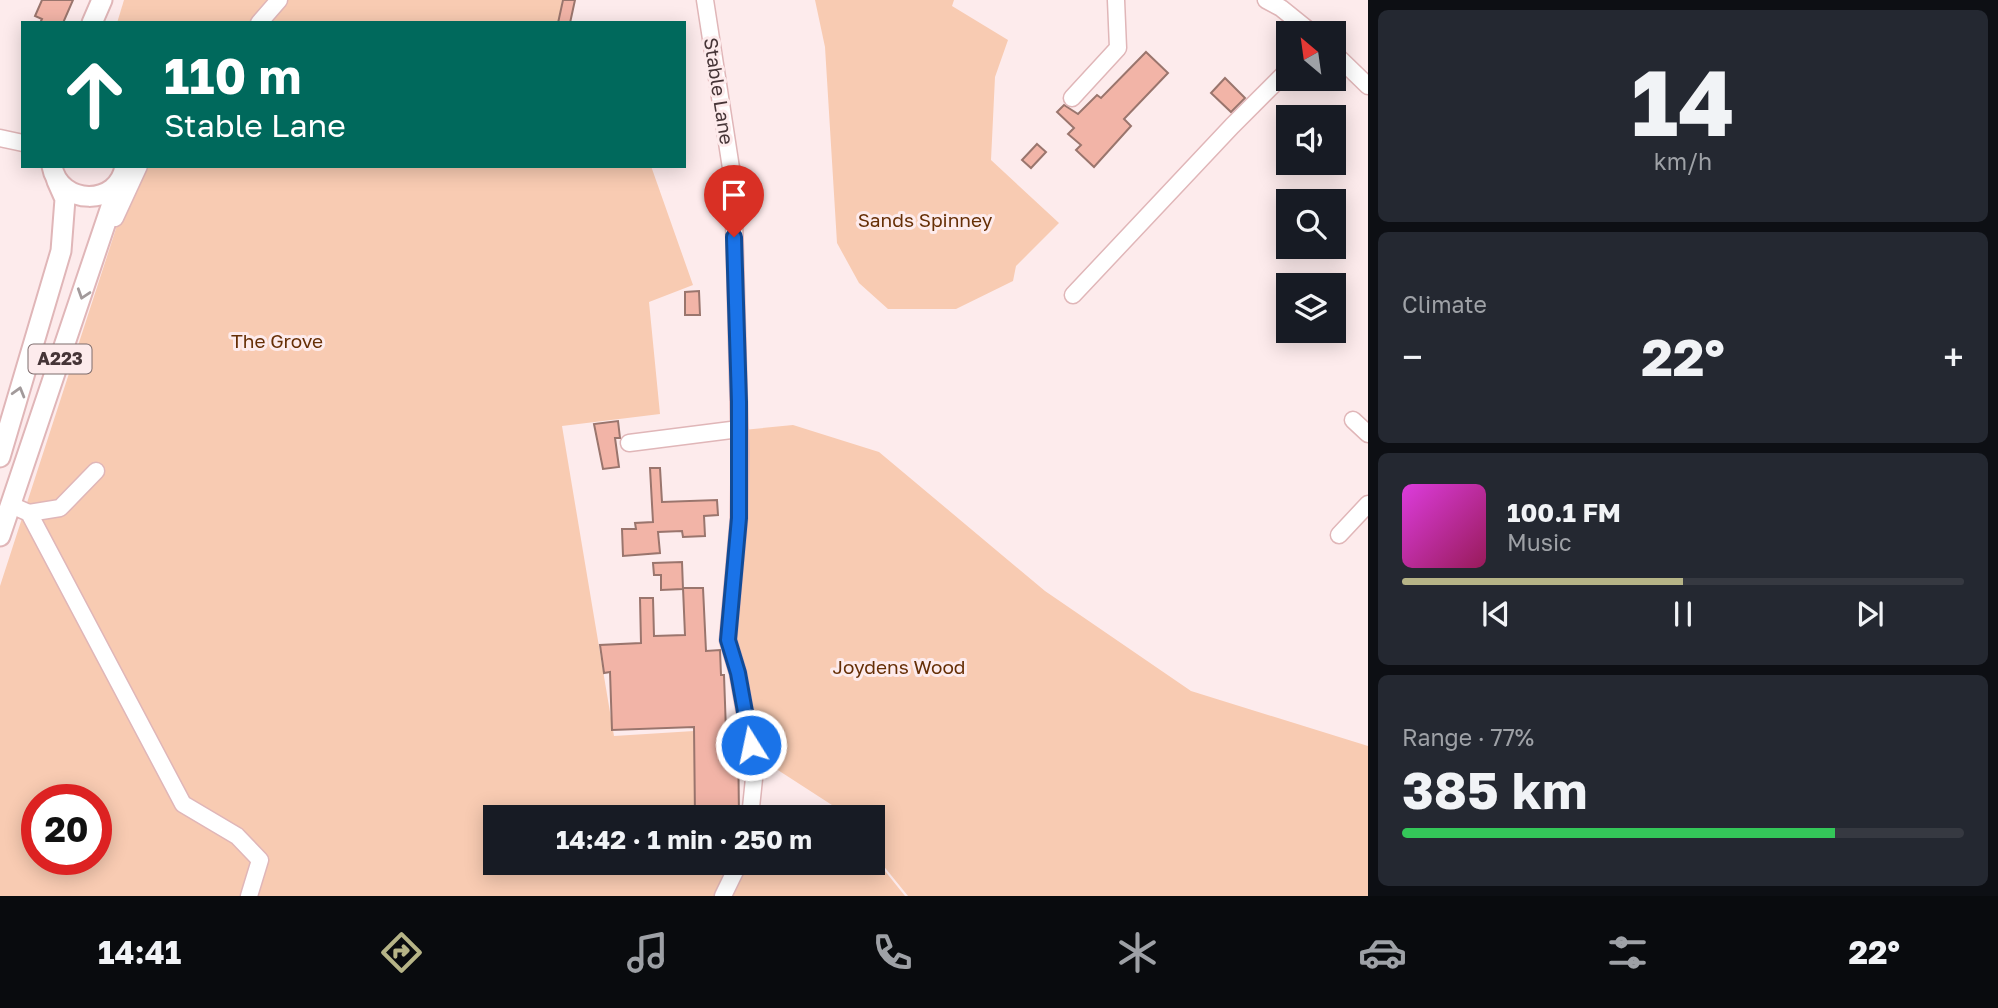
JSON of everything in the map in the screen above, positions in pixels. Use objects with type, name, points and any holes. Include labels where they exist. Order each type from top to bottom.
[{"type":"main road","points":[[93,21],[102,0]]},
{"type":"main road","name":"A223","points":[[55,174],[65,190],[88,198],[110,191],[122,174]]},
{"type":"main road","name":"A223","points":[[0,457],[61,251],[65,199],[55,174]]},
{"type":"main road","name":"A223","points":[[0,536],[122,174]]},
{"type":"street","points":[[261,21],[279,0]]},
{"type":"street","name":"Stable Lane","points":[[705,0],[733,181],[739,518],[728,640],[738,673],[755,768],[751,805]]},
{"type":"street","points":[[1072,98],[1118,48],[1116,0]]},
{"type":"street","points":[[1266,0],[1297,21]]},
{"type":"street","points":[[1346,65],[1368,86]]},
{"type":"street","points":[[1073,295],[1276,82]]},
{"type":"street","points":[[0,138],[21,143]]},
{"type":"street","points":[[93,261],[138,168]]},
{"type":"street","points":[[1353,419],[1368,434]]},
{"type":"street","points":[[629,443],[739,429]]},
{"type":"street","points":[[11,505],[29,513],[60,508],[96,471]]},
{"type":"street","points":[[1339,535],[1368,504]]},
{"type":"street","points":[[29,513],[183,804],[237,836],[260,860],[249,896]]},
{"type":"street","points":[[723,896],[733,875]]},
{"type":"green space","points":[[124,0],[562,0],[558,21],[118,21]]},
{"type":"green space","name":"Sands Spinney","points":[[815,0],[954,0],[952,6],[1008,40],[995,77],[991,160],[1059,223],[1016,266],[1013,281],[956,309],[888,309],[859,283],[837,243],[825,47]]},
{"type":"green space","name":"The Grove","points":[[147,168],[652,168],[693,285],[649,302],[660,414],[562,426],[614,736],[694,731],[695,805],[483,805],[483,875],[885,875],[885,871],[905,896],[0,896],[0,586],[123,207]]},
{"type":"green space","name":"Joydens Wood","points":[[793,425],[879,452],[1045,591],[1191,691],[1368,746],[1368,896],[908,896],[885,868],[885,805],[832,805],[767,763],[737,646],[743,430]]},
{"type":"building","points":[[42,0],[73,0],[64,21],[41,21],[42,19],[35,16]]},
{"type":"building","points":[[563,0],[575,0],[570,21],[558,21]]},
{"type":"building","points":[[1146,52],[1168,73],[1124,119],[1131,126],[1094,167],[1076,150],[1081,145],[1068,134],[1074,128],[1057,112],[1064,105],[1078,114],[1097,95],[1101,98]]},
{"type":"building","points":[[1225,78],[1245,98],[1231,112],[1211,93]]},
{"type":"building","points":[[1037,144],[1046,152],[1031,168],[1022,160]]},
{"type":"building","points":[[699,291],[700,315],[685,315],[685,292]]},
{"type":"building","points":[[618,421],[620,438],[615,438],[619,467],[603,469],[594,424]]},
{"type":"building","points":[[650,468],[660,468],[662,502],[717,500],[718,515],[704,516],[705,536],[683,537],[682,531],[658,532],[660,553],[623,556],[622,529],[636,529],[635,523],[653,522]]},
{"type":"building","points":[[682,562],[683,589],[661,590],[661,575],[654,575],[653,563]]},
{"type":"building","points":[[683,588],[703,588],[706,651],[720,650],[721,675],[724,675],[726,731],[738,732],[739,805],[695,805],[694,727],[612,730],[610,672],[604,673],[600,645],[641,643],[640,598],[653,598],[654,636],[685,635]]},
{"type":"route","points":[[734,237],[740,452],[739,518],[728,640],[738,673],[751,745]]}]
